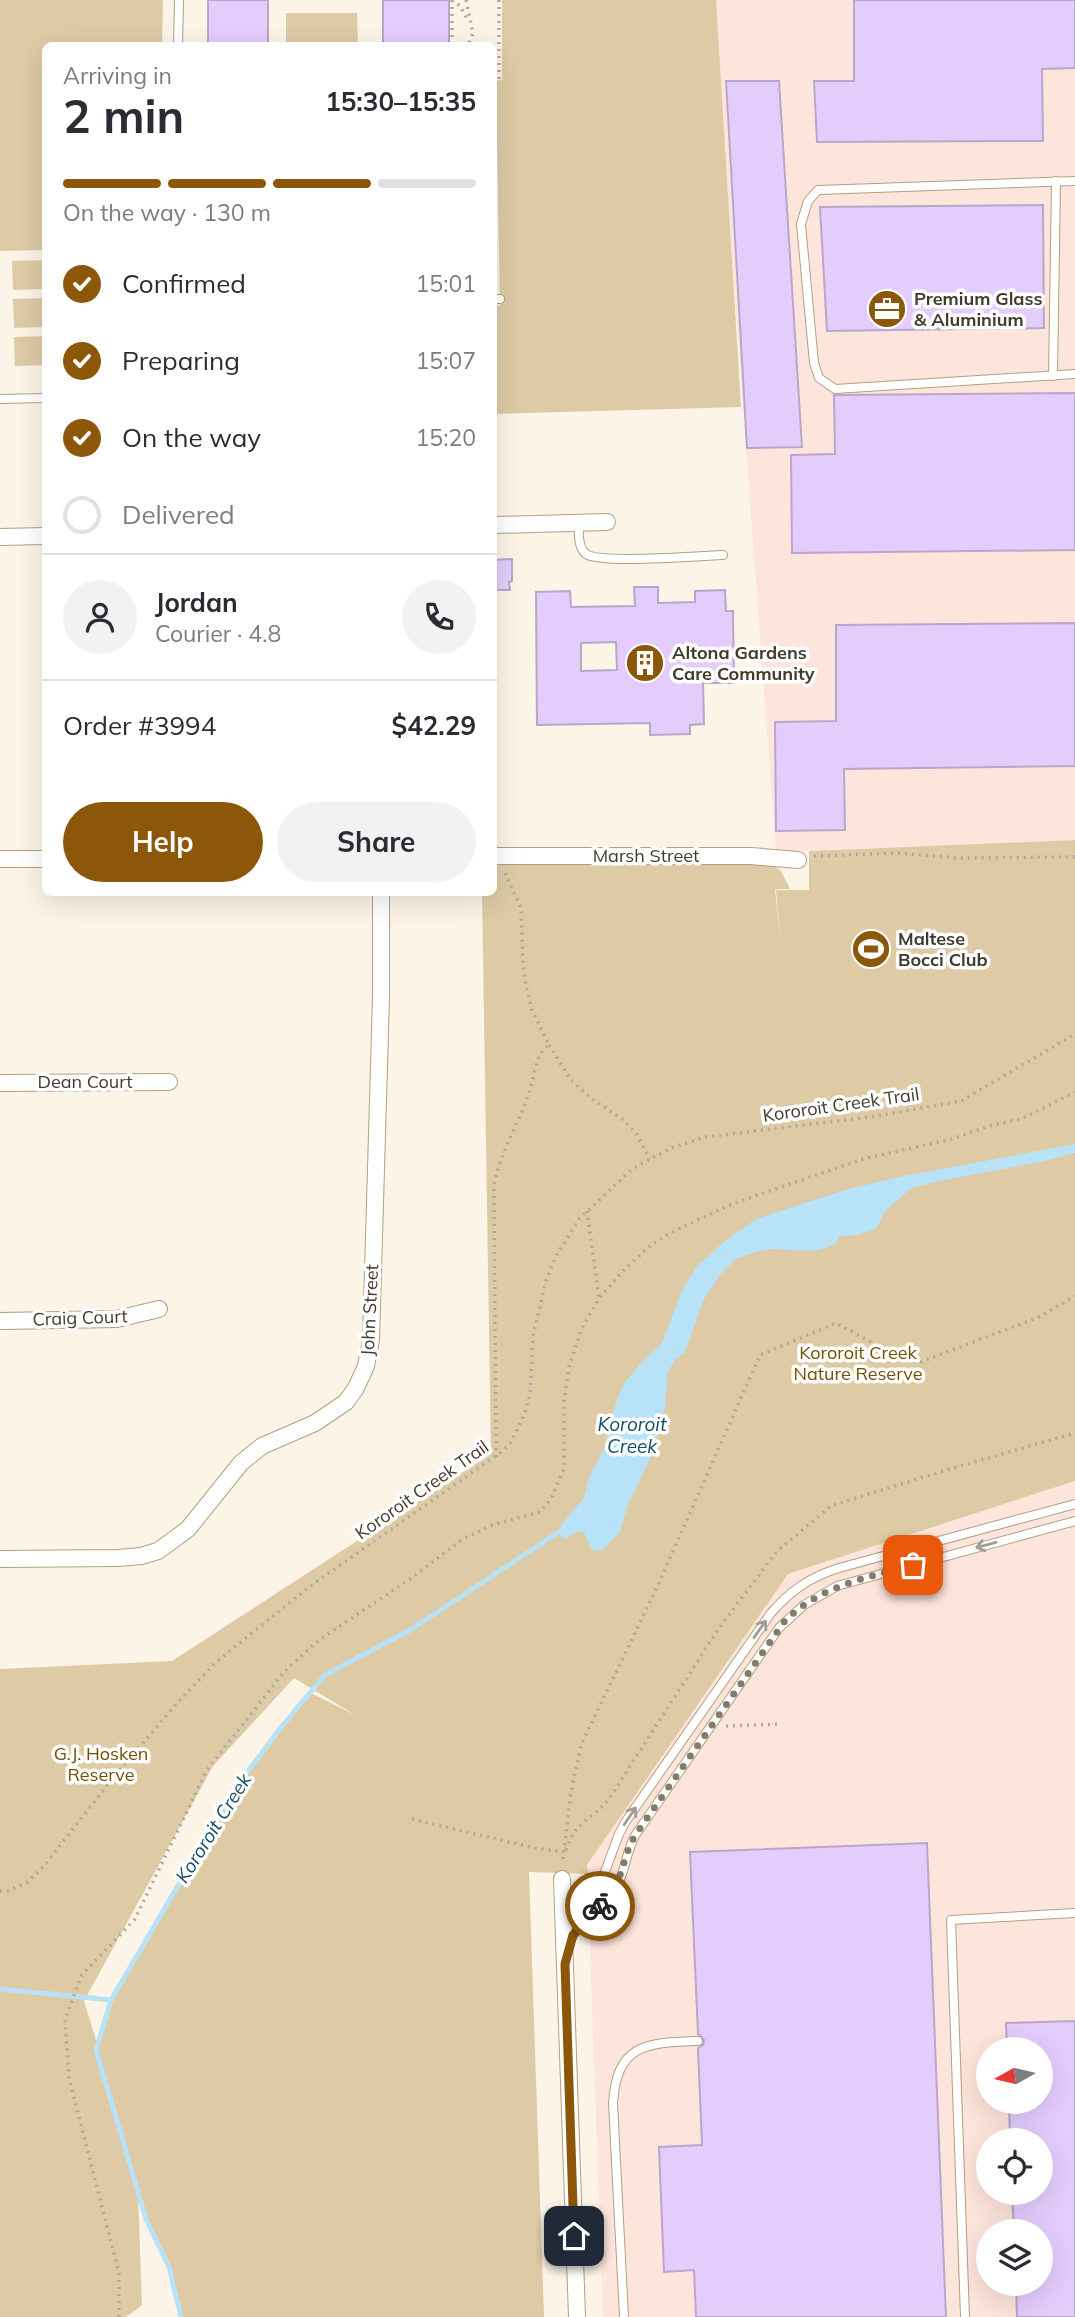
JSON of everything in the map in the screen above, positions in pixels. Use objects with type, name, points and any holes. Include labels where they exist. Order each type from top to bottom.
[{"type":"street","points":[[497,525],[607,522]]},
{"type":"street","points":[[0,537],[42,536]]},
{"type":"street","name":"Marsh Street","points":[[499,856],[751,856],[798,860]]},
{"type":"street","points":[[0,859],[42,859]]},
{"type":"street","name":"John Street","points":[[0,1559],[118,1558],[158,1551],[188,1530],[241,1463],[262,1446],[332,1414],[346,1402],[356,1388],[366,1366],[371,1340],[381,997],[381,896]]},
{"type":"street","name":"Dean Court","points":[[0,1083],[169,1082]]},
{"type":"street","name":"Craig Court","points":[[0,1321],[117,1319],[159,1309]]},
{"type":"street","points":[[562,1879],[577,2317]]},
{"type":"lane","points":[[178,42],[179,0]]},
{"type":"lane","points":[[1053,376],[1056,181]]},
{"type":"lane","points":[[1075,181],[818,190],[808,201],[802,225],[814,363],[820,378],[835,389],[1075,374]]},
{"type":"lane","points":[[0,399],[42,398]]},
{"type":"lane","points":[[579,522],[581,547],[585,553],[592,556],[617,558],[723,555]]},
{"type":"lane","points":[[564,1939],[568,1923],[603,1877],[622,1828],[779,1604],[798,1586],[817,1575],[1075,1504]]},
{"type":"lane","points":[[1019,1519],[1024,1535]]},
{"type":"lane","points":[[565,1964],[573,1935],[617,1887],[636,1834],[779,1628],[791,1615],[812,1599],[837,1586],[1075,1521]]},
{"type":"lane","points":[[909,1549],[913,1565]]},
{"type":"lane","points":[[779,1604],[791,1615]]},
{"type":"lane","points":[[965,2317],[951,1920],[1075,1913]]},
{"type":"lane","points":[[624,2317],[614,2083],[628,2058],[646,2046],[664,2042],[698,2041]]},
{"type":"path","points":[[452,0],[460,6],[471,24]]},
{"type":"path","points":[[452,0],[452,42]]},
{"type":"path","points":[[466,0],[473,33],[470,42]]},
{"type":"path","points":[[499,0],[499,80]]},
{"type":"path","points":[[798,860],[814,856],[875,853],[957,858],[1075,857]]},
{"type":"path","points":[[499,856],[504,874],[521,908],[526,986],[532,1010],[549,1045],[571,1080],[636,1133],[650,1159]]},
{"type":"path","name":"Kororoit Creek Trail","points":[[0,1891],[8,1891],[28,1882],[44,1866],[179,1700],[215,1664],[309,1587],[495,1457],[511,1442],[525,1413],[530,1394],[533,1336],[546,1281],[569,1233],[587,1211],[624,1176],[671,1148],[705,1137],[870,1117],[961,1101],[1075,1034]]},
{"type":"path","points":[[495,1457],[494,1185],[499,1163],[530,1091],[538,1059],[542,1049],[549,1045]]},
{"type":"path","points":[[119,2317],[120,2273],[69,2078],[65,2020],[81,1976],[135,1919],[207,1770],[284,1672],[319,1640],[402,1585],[461,1540],[492,1525],[540,1512],[551,1499],[564,1468],[564,1400],[569,1367],[582,1328],[599,1298],[652,1244],[732,1204],[863,1159],[952,1139],[992,1125],[1021,1119],[1075,1092]]},
{"type":"path","points":[[587,1211],[599,1298]]},
{"type":"path","points":[[562,1859],[581,1745],[659,1583],[761,1355],[836,1323],[891,1353],[918,1363],[1039,1317],[1075,1296]]},
{"type":"path","points":[[726,1726],[781,1724]]},
{"type":"path","points":[[412,1819],[563,1852]]},
{"type":"shaded area","points":[[713,0],[1075,0],[1075,840],[776,852]]},
{"type":"shaded area","points":[[1075,1481],[1075,2317],[603,2317],[587,1865],[788,1574]]},
{"type":"green space","points":[[0,0],[163,0],[162,42],[42,42],[42,250],[0,251]]},
{"type":"green space","points":[[502,0],[716,0],[741,407],[497,414],[497,306],[500,306],[497,81],[502,80]]},
{"type":"green space","points":[[286,13],[357,13],[358,42],[286,42]]},
{"type":"green space","points":[[42,260],[42,289],[13,290],[12,261]]},
{"type":"green space","points":[[42,298],[42,327],[14,328],[13,299]]},
{"type":"green space","points":[[42,336],[42,365],[15,366],[14,337]]},
{"type":"green space","points":[[1075,840],[1075,1481],[788,1574],[587,1865],[588,1874],[529,1872],[544,2317],[181,2317],[169,2267],[146,2219],[138,2194],[142,2305],[126,2317],[0,2317],[0,1669],[172,1661],[491,1454],[482,896],[497,896],[497,864],[769,863],[781,871],[790,889],[775,889],[780,941],[776,890],[809,890],[809,851]],"holes":[[[294,1678],[355,1715],[311,1693],[234,1790],[111,2000],[97,2043],[84,2001],[213,1766]]]},
{"type":"water","name":"Kororoit Creek","points":[[1075,1144],[1075,1153],[912,1188],[886,1210],[876,1229],[858,1235],[839,1236],[837,1242],[827,1248],[811,1251],[772,1249],[736,1259],[720,1275],[704,1299],[685,1352],[675,1360],[668,1372],[665,1408],[654,1450],[627,1507],[620,1532],[603,1550],[592,1551],[584,1532],[576,1532],[566,1539],[561,1537],[561,1525],[584,1498],[588,1480],[604,1449],[617,1399],[625,1382],[662,1343],[683,1288],[697,1266],[725,1241],[756,1219],[845,1190],[899,1177]]},
{"type":"building","points":[[208,0],[268,0],[268,42],[208,42]]},
{"type":"building","points":[[383,0],[449,0],[449,42],[383,42]]},
{"type":"building","points":[[854,0],[1075,0],[1075,68],[1042,69],[1043,141],[817,142],[814,81],[854,81]]},
{"type":"building","points":[[726,81],[779,81],[802,447],[747,448]]},
{"type":"building","points":[[1043,205],[1044,328],[827,331],[820,207]]},
{"type":"building","points":[[1075,393],[1075,550],[792,553],[791,455],[835,454],[834,395]]},
{"type":"building","points":[[512,559],[510,590],[497,590],[497,560]]},
{"type":"building","name":"Altona Gardens Care Community","points":[[634,587],[658,587],[658,603],[695,602],[695,591],[725,590],[726,611],[733,611],[734,683],[703,683],[704,724],[690,725],[690,734],[650,735],[650,723],[537,725],[536,592],[570,591],[571,607],[635,606]],"holes":[[[616,642],[617,670],[581,671],[581,643]]]},
{"type":"building","points":[[1075,623],[1075,766],[844,769],[845,830],[776,831],[775,722],[836,721],[836,625]]},
{"type":"building","points":[[927,1843],[946,2317],[696,2317],[694,2270],[664,2272],[659,2147],[702,2145],[698,2048],[703,2045],[704,2040],[698,2034],[690,1852]]},
{"type":"building","points":[[1075,2021],[1075,2317],[1017,2317],[1016,2296],[1053,2296],[1053,2219],[1013,2219],[1013,2205],[1053,2205],[1053,2128],[1010,2128],[1009,2114],[1054,2114],[1054,2037],[1007,2037],[1006,2023]]},
{"type":"waterway","name":"Kororoit Creek","points":[[181,2317],[169,2267],[146,2219],[96,2050],[111,2000],[234,1790],[325,1675],[410,1630],[565,1528]]},
{"type":"waterway","points":[[0,1989],[111,2000]]},
{"type":"way so far","points":[[600,1906],[619,1882],[630,1844],[636,1834],[784,1622],[812,1599],[837,1586],[913,1565]]},
{"type":"place","name":"Premium Glass & Aluminium","points":[[887,309]]},
{"type":"place","name":"Altona Gardens Care Community","points":[[645,663]]},
{"type":"place","name":"Maltese Bocci Club","points":[[871,949]]},
{"type":"route","points":[[574,2236],[565,1964],[573,1935],[600,1906]]},
{"type":"park label","name":"Kororoit Creek Nature Reserve","points":[[858,1363]]},
{"type":"park label","name":"G.J. Hosken Reserve","points":[[101,1764]]}]
